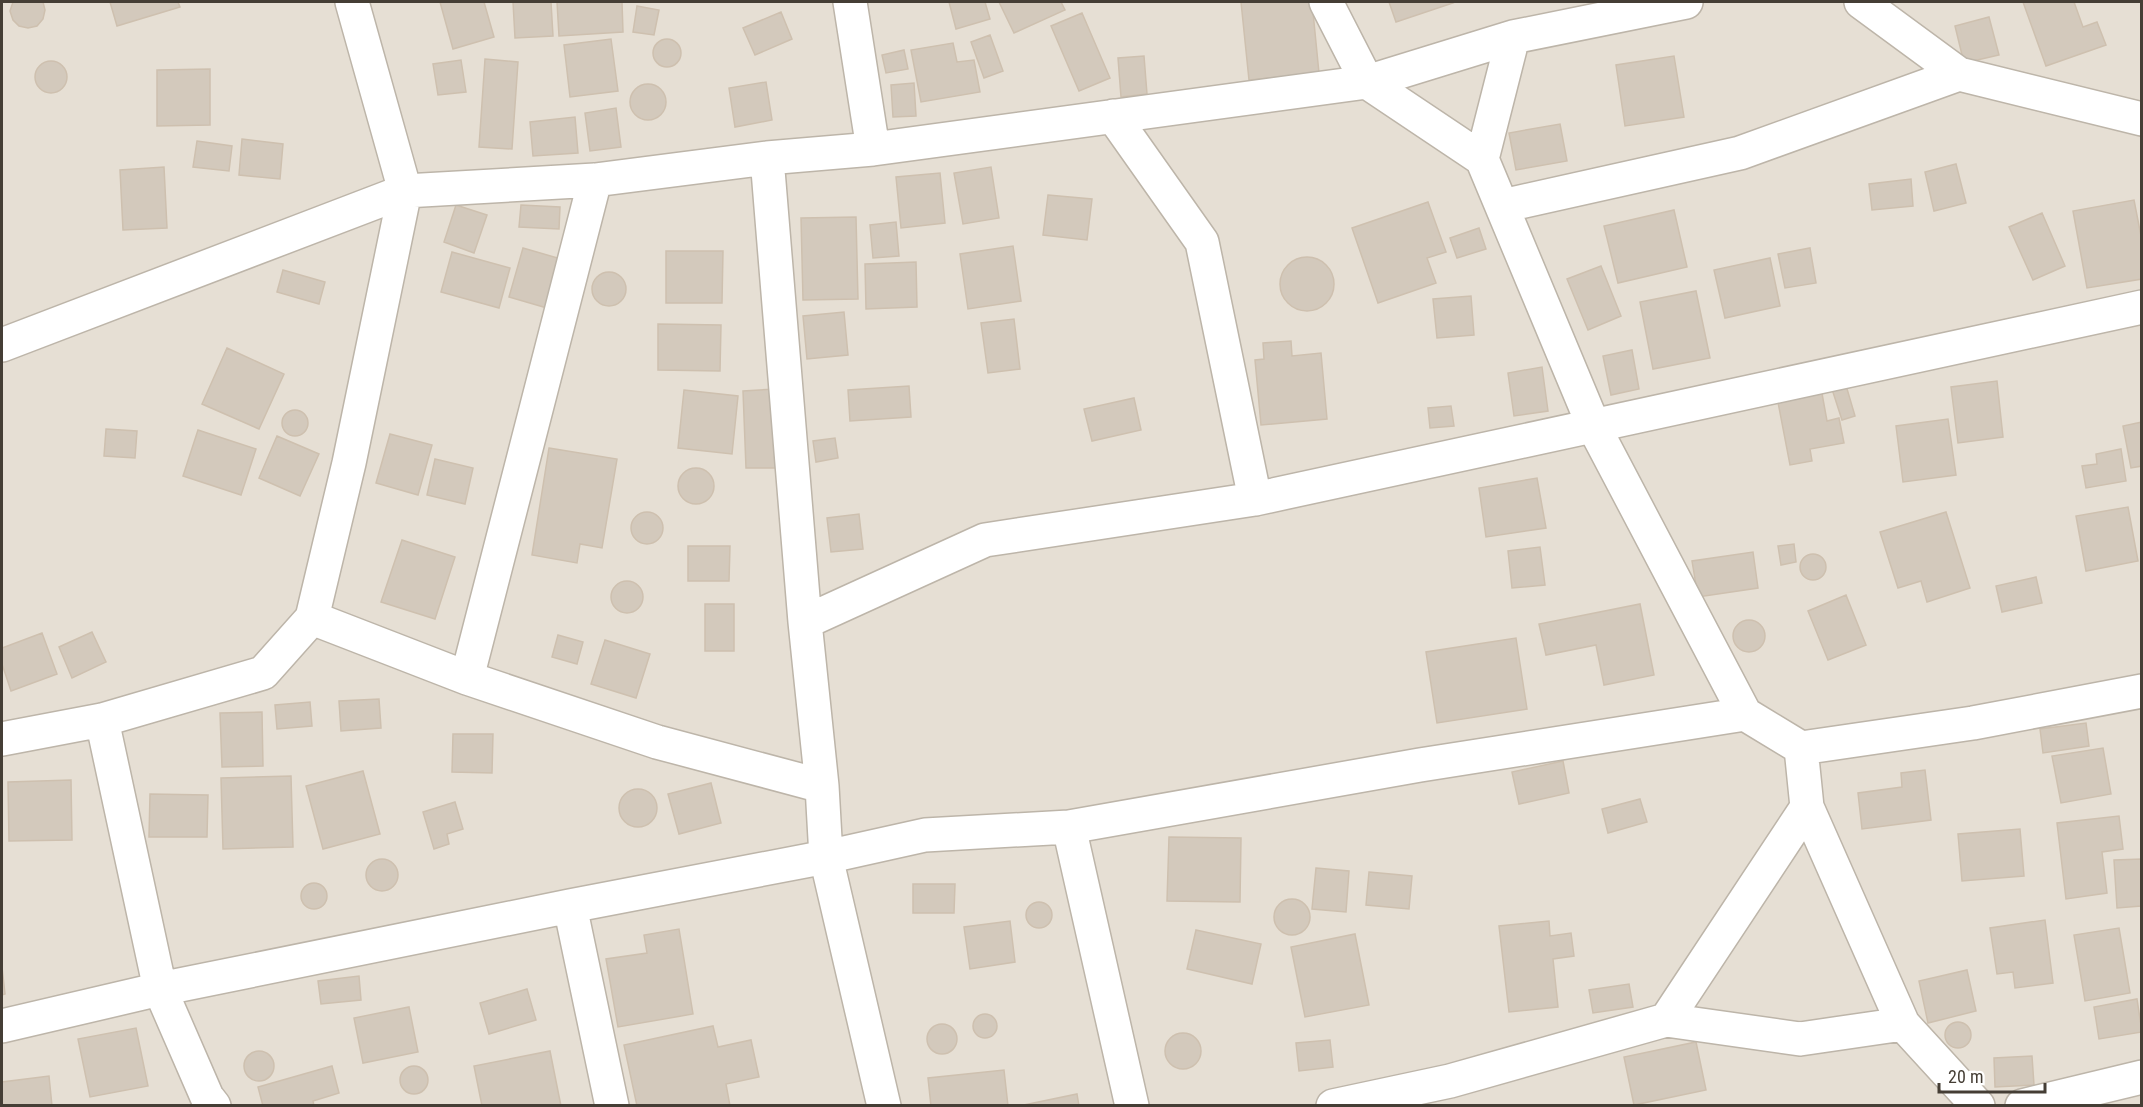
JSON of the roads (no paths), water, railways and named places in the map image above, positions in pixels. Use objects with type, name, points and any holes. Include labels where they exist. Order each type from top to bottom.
[{"type":"street","points":[[2,739],[102,720],[262,673],[312,618],[349,463],[405,192],[352,2]]},
{"type":"street","points":[[850,2],[873,150]]},
{"type":"street","points":[[2,345],[405,192],[595,180],[767,158],[873,150],[1367,82],[1513,37],[1686,2]]},
{"type":"street","points":[[1862,2],[1959,74],[2142,119]]},
{"type":"street","points":[[1328,3],[1367,82],[1482,159],[1593,426],[1746,714],[1801,748],[1973,723],[2142,691]]},
{"type":"street","points":[[1482,159],[1513,37]]},
{"type":"street","points":[[1502,206],[1740,153],[1959,74]]},
{"type":"street","points":[[1113,116],[1202,242],[1255,499]]},
{"type":"street","points":[[767,158],[805,622],[822,786],[826,857],[884,1106]]},
{"type":"street","points":[[467,678],[595,180]]},
{"type":"street","points":[[805,622],[985,540],[1255,499],[2142,307]]},
{"type":"street","points":[[312,618],[467,678],[657,742],[822,786]]},
{"type":"street","points":[[2,1026],[160,989],[826,857],[925,835],[1069,827],[1420,765],[1746,714]]},
{"type":"street","points":[[102,720],[160,989],[207,1096],[214,1106]]},
{"type":"street","points":[[1801,748],[1807,807],[1903,1024],[1978,1106]]},
{"type":"street","points":[[1666,1020],[1807,807]]},
{"type":"street","points":[[1069,827],[1132,1106]]},
{"type":"street","points":[[570,906],[612,1106]]},
{"type":"street","points":[[1333,1106],[1450,1081],[1666,1020],[1800,1039],[1903,1024]]},
{"type":"street","points":[[2022,1106],[2142,1077]]}]
